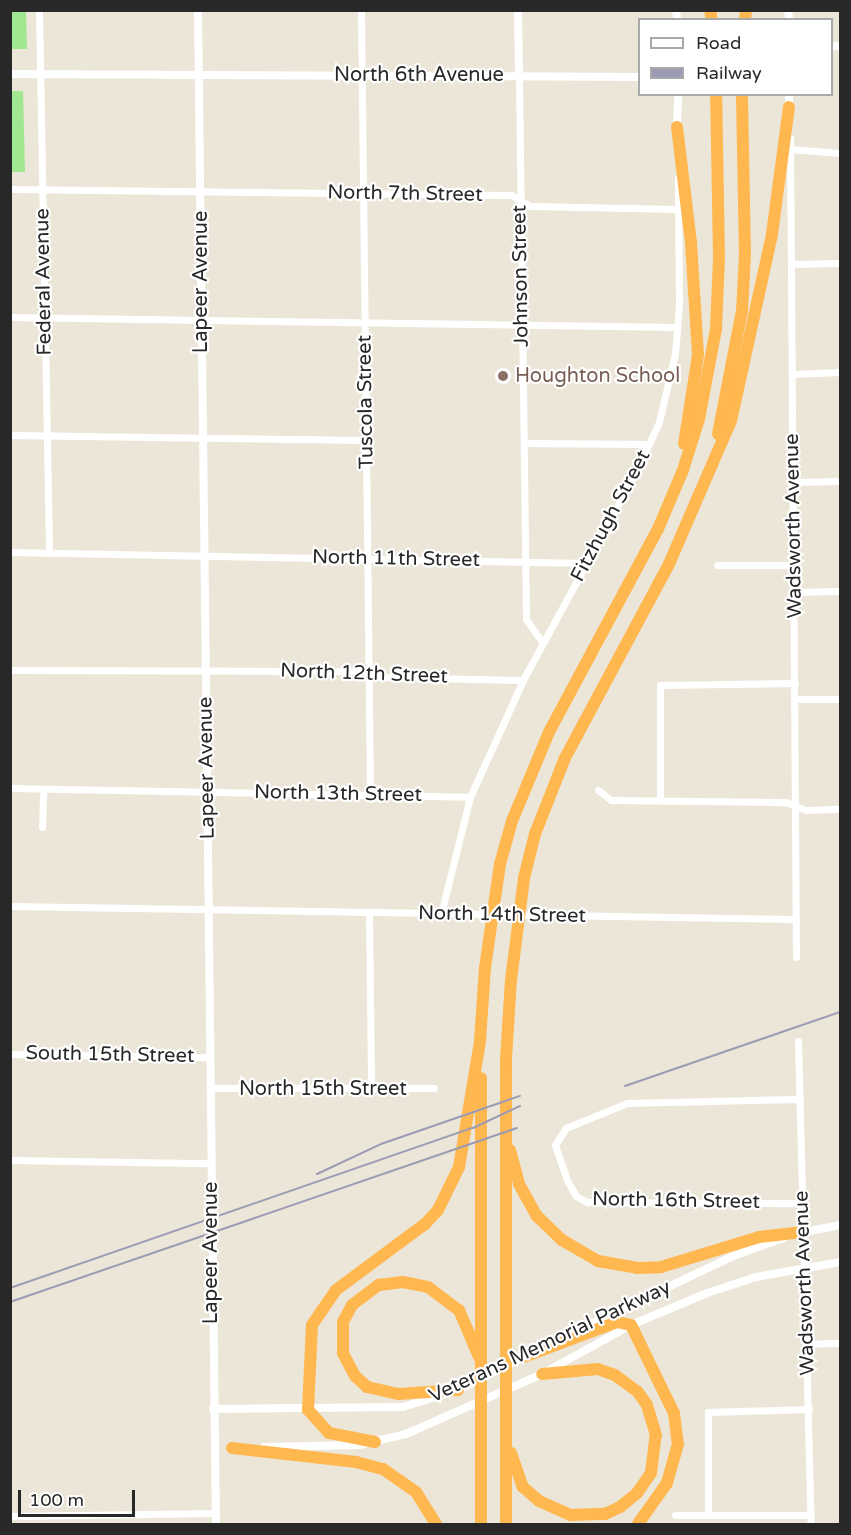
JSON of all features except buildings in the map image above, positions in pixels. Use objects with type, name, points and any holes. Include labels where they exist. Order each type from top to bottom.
[{"type":"highway","points":[[481,1524],[480,1041],[485,968],[500,864],[527,777],[642,561],[674,492],[699,419],[716,329],[719,258],[716,96]]},
{"type":"highway","points":[[707,476],[722,422],[742,311],[745,254],[742,96]]},
{"type":"highway","points":[[506,1524],[506,1133],[510,980],[524,878],[535,834],[580,724],[665,572],[731,421],[772,234],[789,101]]},
{"type":"highway","points":[[674,492],[698,355],[691,243],[677,127]]},
{"type":"highway","points":[[375,1442],[328,1433],[308,1410],[310,1335],[325,1301],[425,1224],[450,1189],[464,1146],[480,1041]]},
{"type":"highway","points":[[506,1133],[519,1184],[537,1216],[571,1246],[598,1261],[637,1268],[661,1266],[759,1238],[803,1232]]},
{"type":"highway","points":[[463,1388],[389,1394],[367,1387],[355,1376],[343,1353],[344,1322],[352,1305],[380,1285],[404,1282],[428,1287],[459,1310],[482,1365]]},
{"type":"highway","points":[[523,1358],[617,1322],[631,1325],[674,1413],[678,1444],[668,1483],[638,1524]]},
{"type":"highway","points":[[505,1421],[513,1465],[523,1487],[547,1506],[571,1515],[588,1516],[620,1507],[637,1493],[651,1473],[656,1451],[654,1422],[638,1392],[615,1375],[598,1369],[542,1374]]},
{"type":"highway","points":[[232,1448],[356,1462],[383,1469],[416,1492],[436,1524]]},
{"type":"street","name":"Federal Avenue","points":[[39,10],[49,553]]},
{"type":"street","name":"Lapeer Avenue","points":[[198,10],[216,1524]]},
{"type":"street","name":"Tuscola Street","points":[[361,10],[370,794]]},
{"type":"street","name":"Johnson Street","points":[[518,10],[526,619],[543,643]]},
{"type":"street","name":"North 6th Avenue","points":[[10,74],[638,76]]},
{"type":"street","name":"Fitzhugh Street","points":[[441,914],[470,797],[523,680],[649,444],[668,390],[677,327],[678,96]]},
{"type":"street","name":"Wadsworth Avenue","points":[[789,101],[796,957]]},
{"type":"street","points":[[790,149],[840,153]]},
{"type":"street","name":"North 7th Street","points":[[10,189],[511,195],[530,206],[678,209]]},
{"type":"street","points":[[792,264],[840,263]]},
{"type":"street","points":[[10,317],[677,327]]},
{"type":"street","points":[[792,374],[840,372]]},
{"type":"street","points":[[10,435],[367,440]]},
{"type":"street","points":[[524,443],[649,444]]},
{"type":"street","points":[[793,483],[840,481]]},
{"type":"street","name":"North 11th Street","points":[[10,552],[587,562]]},
{"type":"street","points":[[717,565],[794,565]]},
{"type":"street","points":[[794,592],[840,591]]},
{"type":"street","name":"North 12th Street","points":[[10,670],[206,670],[523,680]]},
{"type":"street","points":[[660,800],[660,685],[795,683]]},
{"type":"street","points":[[795,699],[840,699]]},
{"type":"street","name":"North 13th Street","points":[[10,788],[470,797]]},
{"type":"street","points":[[42,827],[43,789]]},
{"type":"street","points":[[598,790],[611,800],[786,802],[795,807],[840,809]]},
{"type":"street","name":"North 14th Street","points":[[10,906],[796,919]]},
{"type":"street","points":[[369,913],[371,1089]]},
{"type":"street","name":"Wadsworth Avenue","points":[[798,1041],[811,1524]]},
{"type":"street","name":"South 15th Street","points":[[10,1054],[210,1057]]},
{"type":"street","name":"North 15th Street","points":[[211,1088],[434,1089]]},
{"type":"street","name":"North 16th Street","points":[[800,1099],[627,1103],[566,1128],[556,1139],[555,1153],[576,1196],[587,1202],[803,1203]]},
{"type":"street","points":[[10,1160],[210,1163]]},
{"type":"street","name":"Veterans Memorial Parkway","points":[[213,1409],[308,1410],[403,1407],[463,1388],[733,1256],[803,1232],[840,1225]]},
{"type":"street","name":"Veterans Memorial Parkway","points":[[215,1448],[334,1447],[375,1442],[434,1425],[542,1374],[631,1325],[707,1293],[756,1277],[840,1262]]},
{"type":"street","points":[[806,1344],[840,1343]]},
{"type":"street","points":[[708,1515],[708,1412],[809,1409]]},
{"type":"street","points":[[10,1515],[216,1513]]},
{"type":"street","points":[[675,1515],[811,1515]]},
{"type":"green space","points":[[10,11],[26,11],[27,49],[11,49]]},
{"type":"green space","points":[[11,91],[23,91],[25,172],[11,172]]},
{"type":"railway","points":[[625,1086],[840,1012]]},
{"type":"railway","points":[[317,1174],[381,1144],[520,1096]]},
{"type":"railway","points":[[10,1288],[473,1128],[520,1106]]},
{"type":"railway","points":[[10,1302],[517,1128]]},
{"type":"place","name":"Houghton School","points":[[503,376]]}]
